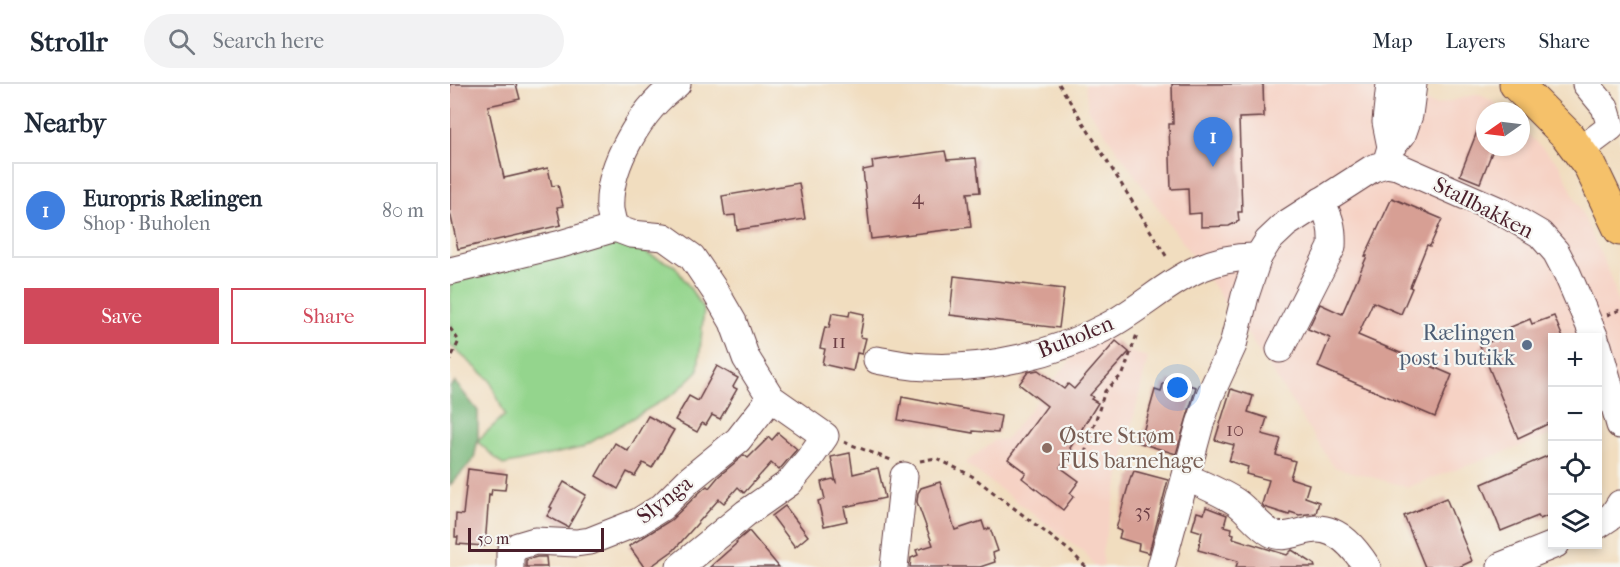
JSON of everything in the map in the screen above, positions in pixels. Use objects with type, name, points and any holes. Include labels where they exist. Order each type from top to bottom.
[{"type":"main road","points":[[1516,84],[1579,151],[1601,186],[1620,229]]},
{"type":"street","points":[[615,228],[610,210],[614,183],[624,150],[640,120],[667,91],[677,84]]},
{"type":"street","points":[[1388,155],[1386,122],[1390,84]]},
{"type":"street","points":[[1161,567],[1210,394],[1233,345],[1245,296],[1258,257],[1268,241],[1286,224],[1365,172],[1380,165],[1402,135],[1409,115],[1413,84],[1433,84]]},
{"type":"street","points":[[1579,151],[1616,130],[1605,107],[1586,84]]},
{"type":"street","name":"Stallbakken","points":[[1388,155],[1397,166],[1502,212],[1540,234],[1556,252],[1592,333]]},
{"type":"street","points":[[1280,349],[1332,247],[1333,231],[1322,201]]},
{"type":"street","points":[[450,271],[561,244],[615,228],[631,234],[664,237],[692,257],[733,322],[746,357],[771,398],[825,436],[789,483],[746,513],[680,567]]},
{"type":"street","name":"Buholen","points":[[877,360],[925,368],[957,367],[1054,349],[1106,327],[1180,278],[1221,260],[1237,256],[1258,257]]},
{"type":"street","points":[[1602,360],[1620,425]]},
{"type":"street","name":"Slynga","points":[[510,567],[510,553],[519,546],[535,541],[590,542],[638,522],[662,507],[689,480],[738,440],[771,398]]},
{"type":"street","points":[[893,567],[902,470]]},
{"type":"street","points":[[1186,477],[1238,503],[1261,526],[1274,535],[1295,534],[1317,529],[1338,536],[1358,552],[1367,567]]},
{"type":"street","points":[[1602,522],[1613,515],[1620,504]]},
{"type":"street","points":[[1501,566],[1548,547]]},
{"type":"path","points":[[1059,84],[1180,278]]},
{"type":"path","points":[[1085,453],[1105,391],[1123,374],[1132,352],[1140,324],[1138,306]]},
{"type":"path","points":[[450,328],[459,341],[450,360]]},
{"type":"path","points":[[825,436],[902,470],[936,458],[972,476],[1070,551],[1086,567]]},
{"type":"shaded area","points":[[1085,84],[1367,84],[1436,105],[1478,94],[1494,102],[1476,102],[1476,156],[1530,156],[1530,137],[1560,165],[1612,279],[1620,311],[1620,410],[1602,417],[1602,333],[1548,333],[1548,436],[1408,487],[1334,467],[1250,338],[1088,109]]},
{"type":"shaded area","points":[[1108,333],[1126,351],[1148,357],[1102,552],[1104,565],[1095,567],[1084,552],[965,463],[995,440],[1005,440],[1085,342]]},
{"type":"green space","points":[[619,241],[675,266],[704,309],[698,371],[674,394],[581,448],[503,465],[477,441],[505,415],[490,380],[450,345],[450,256],[454,274]]},
{"type":"green space","points":[[455,382],[478,411],[478,439],[474,459],[450,485],[450,387]]},
{"type":"building","points":[[450,84],[516,84],[520,99],[488,106],[504,178],[548,168],[552,186],[558,185],[563,206],[557,207],[561,225],[458,249],[450,212]]},
{"type":"building","points":[[1172,84],[1263,84],[1264,117],[1239,118],[1242,212],[1238,212],[1239,221],[1229,226],[1201,227],[1201,213],[1189,214],[1188,188],[1171,189],[1169,124],[1173,124]]},
{"type":"building","points":[[1476,134],[1476,156],[1490,156],[1480,183],[1460,175]]},
{"type":"building","points":[[945,151],[947,160],[976,158],[980,192],[967,193],[971,227],[871,239],[863,170],[873,168],[872,161]]},
{"type":"building","points":[[799,183],[805,219],[737,230],[735,215],[725,216],[722,196]]},
{"type":"building","points":[[1392,198],[1442,219],[1430,246],[1427,245],[1401,314],[1373,302],[1358,335],[1452,375],[1435,417],[1318,367],[1330,338],[1308,329],[1320,304],[1342,314],[1367,256],[1365,256]]},
{"type":"building","points":[[954,276],[1064,289],[1059,328],[950,315]]},
{"type":"building","points":[[850,311],[864,314],[860,337],[866,338],[862,354],[857,353],[853,371],[822,364],[825,349],[820,348],[825,327],[829,328],[832,313],[849,316]]},
{"type":"building","points":[[1554,316],[1561,333],[1548,333],[1548,424],[1518,438],[1480,346],[1501,337],[1499,332],[1530,319],[1532,324]]},
{"type":"building","points":[[1116,341],[1129,352],[1090,395],[1093,397],[1091,399],[1098,403],[1070,448],[1073,451],[1060,467],[1079,481],[1070,493],[1074,496],[1063,510],[1022,478],[1026,473],[1008,459],[1047,406],[1019,384],[1028,372],[1038,370],[1064,389],[1068,384],[1074,389]]},
{"type":"building","points":[[717,366],[738,378],[733,387],[737,389],[720,419],[712,415],[706,425],[702,423],[697,432],[675,420],[689,396],[698,401]]},
{"type":"building","points":[[1169,380],[1196,387],[1176,454],[1140,443],[1155,390],[1161,392],[1163,384],[1168,385]]},
{"type":"building","points":[[1231,389],[1253,396],[1248,412],[1267,418],[1262,434],[1281,439],[1276,455],[1295,461],[1290,478],[1309,484],[1305,497],[1319,502],[1316,513],[1299,515],[1290,512],[1289,515],[1264,507],[1262,504],[1269,480],[1246,474],[1248,467],[1229,461],[1234,445],[1215,440]]},
{"type":"building","points":[[902,397],[1001,416],[998,433],[973,431],[973,433],[898,420]]},
{"type":"building","points":[[648,416],[674,430],[652,468],[643,463],[635,476],[627,472],[618,489],[596,476],[615,443],[628,451]]},
{"type":"building","points":[[778,433],[797,449],[779,470],[771,463],[744,493],[738,487],[724,503],[719,499],[674,550],[650,567],[644,567],[629,546],[671,520],[744,455],[748,458],[769,437],[772,440]]},
{"type":"building","points":[[850,453],[853,474],[878,468],[885,498],[844,507],[847,521],[824,526],[818,501],[825,499],[821,482],[833,479],[836,482],[831,457]]},
{"type":"building","points":[[1548,456],[1548,516],[1540,519],[1538,516],[1501,531],[1482,484]]},
{"type":"building","points":[[468,469],[507,474],[505,490],[492,489],[491,495],[489,494],[485,546],[457,544],[458,537],[455,537],[456,514],[463,515]]},
{"type":"building","points":[[1134,471],[1168,480],[1149,553],[1138,550],[1139,544],[1119,538],[1121,531],[1116,529]]},
{"type":"building","points":[[564,482],[586,495],[568,527],[547,516]]},
{"type":"building","points":[[940,482],[955,530],[982,521],[985,530],[990,528],[998,551],[993,553],[995,562],[980,567],[910,567],[911,558],[918,555],[916,550],[933,545],[917,502],[918,493],[921,488]]},
{"type":"building","points":[[1446,498],[1472,561],[1459,567],[1425,567],[1404,516]]},
{"type":"building","points":[[785,506],[808,536],[795,547],[772,516]]},
{"type":"building","points":[[1206,507],[1227,515],[1224,526],[1232,528],[1233,538],[1287,555],[1292,550],[1314,564],[1315,567],[1236,567],[1238,561],[1198,550],[1202,532],[1192,529],[1197,512],[1204,514]]},
{"type":"building","points":[[749,531],[779,567],[710,567],[736,542]]},
{"type":"building","points":[[546,557],[547,567],[526,567],[526,560]]},
{"type":"place","name":"Europris Rælingen","points":[[1213,167]]},
{"type":"place","name":"Rælingen post i butikk","points":[[1527,345]]},
{"type":"place","name":"Østre Strøm FUS barnehage","points":[[1047,448]]}]
